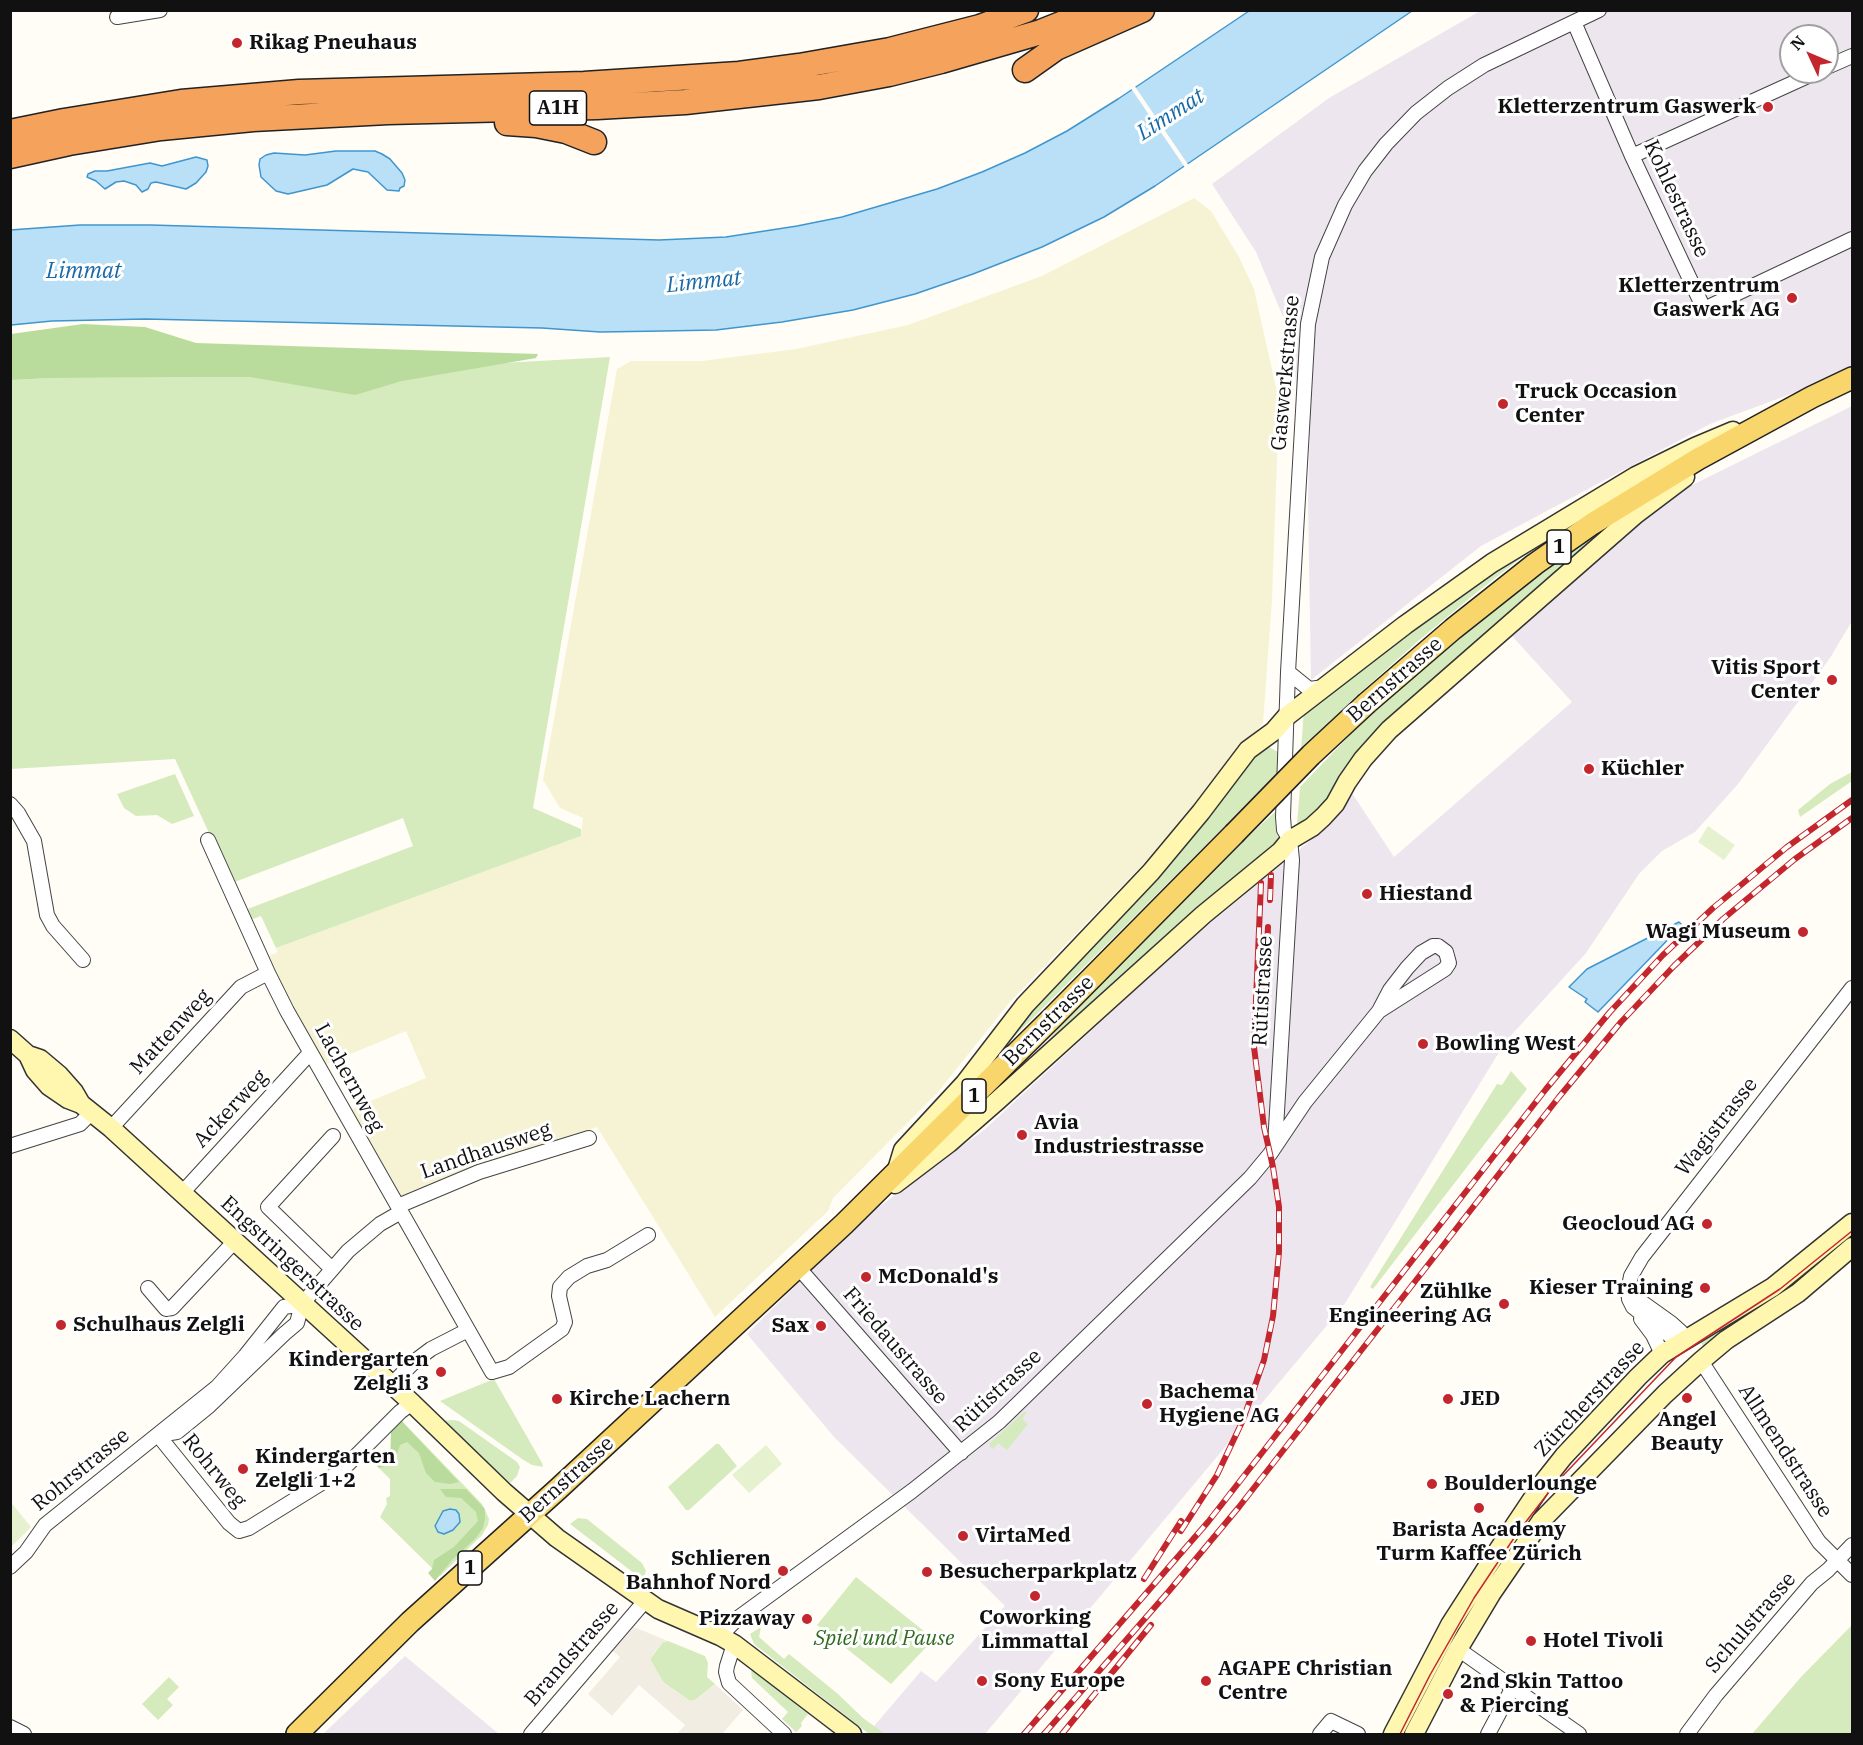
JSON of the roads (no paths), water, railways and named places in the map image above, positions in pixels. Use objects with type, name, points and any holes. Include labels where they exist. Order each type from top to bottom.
[{"type":"highway","name":"A1H","points":[[10,132],[129,109],[257,95],[352,90],[615,83],[739,74],[890,50],[980,27],[1026,10]]},
{"type":"highway","name":"A1H","points":[[10,156],[69,143],[161,128],[254,119],[388,112],[597,108],[749,96],[819,87],[889,74],[973,52],[1041,32],[1096,10]]},
{"type":"highway","points":[[1025,70],[1056,48],[1142,10]]},
{"type":"highway","points":[[388,112],[536,125],[566,131],[594,142]]},
{"type":"main road","name":"Bernstrasse","points":[[297,1734],[410,1622],[852,1216],[1053,1017],[1311,755],[1367,703],[1453,629],[1554,551],[1651,486],[1812,397],[1852,378]]},
{"type":"main road","points":[[895,1174],[903,1150],[965,1083],[1025,1005],[1151,872],[1248,750],[1274,731],[1308,698],[1396,631],[1492,563],[1579,509],[1636,476],[1695,447],[1812,397]]},
{"type":"main road","points":[[852,1216],[957,1136],[1203,915],[1281,851],[1290,840],[1312,827],[1335,804],[1363,759],[1389,730],[1627,522],[1703,464],[1772,420]]},
{"type":"main road","name":"Engstringerstrasse","points":[[10,1039],[59,1075],[86,1108],[235,1241],[557,1538],[645,1601],[676,1618],[727,1640],[852,1734]]},
{"type":"main road","name":"Zürcherstrasse","points":[[1393,1734],[1450,1625],[1545,1480],[1578,1441],[1662,1354],[1773,1287],[1806,1263],[1852,1223]]},
{"type":"main road","points":[[1414,1734],[1458,1649],[1491,1594],[1541,1521],[1665,1394],[1701,1361],[1726,1340],[1797,1293],[1852,1247]]},
{"type":"main road","points":[[1682,1341],[1701,1361]]},
{"type":"street","points":[[117,17],[160,10]]},
{"type":"street","name":"Gaswerkstrasse","points":[[1290,840],[1284,830],[1283,817],[1288,672],[1308,324],[1316,278],[1330,236],[1365,171],[1386,144],[1416,113],[1475,70],[1599,10]]},
{"type":"street","name":"Kohlestrasse","points":[[1574,22],[1632,156],[1704,309],[1852,239]]},
{"type":"street","points":[[1632,156],[1791,84]]},
{"type":"street","points":[[1288,672],[1309,689],[1325,687]]},
{"type":"street","points":[[10,804],[18,813],[34,841],[47,915],[52,927],[83,960]]},
{"type":"street","name":"Lachernweg","points":[[208,840],[268,973],[310,1053],[492,1372],[508,1367],[562,1329],[565,1314],[559,1296],[560,1287],[569,1277],[587,1266],[608,1260],[648,1235]]},
{"type":"street","name":"Rütistrasse","points":[[1275,1145],[1292,860],[1290,840]]},
{"type":"street","points":[[1433,946],[1444,949],[1449,960],[1446,969],[1379,1011],[1390,990],[1414,960],[1433,946]]},
{"type":"street","name":"Mattenweg","points":[[111,1128],[241,987],[268,973]]},
{"type":"street","name":"Wagistrasse","points":[[1631,1303],[1629,1280],[1642,1257],[1852,988]]},
{"type":"street","name":"Rütistrasse","points":[[727,1640],[738,1618],[903,1498],[999,1422],[1237,1191],[1260,1166],[1305,1102],[1379,1011]]},
{"type":"street","name":"Ackerweg","points":[[182,1193],[310,1053]]},
{"type":"street","points":[[10,1146],[81,1124],[86,1108]]},
{"type":"street","points":[[332,1269],[268,1207],[333,1136]]},
{"type":"street","name":"Landhausweg","points":[[302,1304],[363,1236],[399,1209],[479,1172],[589,1138]]},
{"type":"street","points":[[148,1288],[166,1309],[172,1308],[235,1241]]},
{"type":"street","name":"Friedaustrasse","points":[[797,1266],[961,1453]]},
{"type":"street","points":[[1631,1303],[1674,1339],[1682,1341]]},
{"type":"street","points":[[1631,1303],[1653,1335],[1662,1354]]},
{"type":"street","name":"Rohrstrasse","points":[[10,1568],[26,1552],[45,1526],[222,1382],[284,1307],[302,1304]]},
{"type":"street","points":[[391,1385],[431,1349],[468,1330]]},
{"type":"street","name":"Allmendstrasse","points":[[1701,1361],[1833,1565],[1852,1575]]},
{"type":"street","name":"Rohrweg","points":[[158,1435],[229,1523],[239,1531],[249,1528],[341,1472],[400,1412],[412,1403]]},
{"type":"street","name":"Schulstrasse","points":[[1687,1734],[1716,1695],[1812,1583],[1852,1545]]},
{"type":"street","name":"Brandstrasse","points":[[531,1734],[645,1601]]},
{"type":"street","points":[[727,1640],[726,1666],[729,1683],[784,1734]]},
{"type":"street","points":[[1458,1649],[1579,1734]]},
{"type":"street","points":[[1488,1734],[1513,1687]]},
{"type":"street","points":[[1320,1734],[1331,1721],[1358,1734]]},
{"type":"street","points":[[10,1726],[24,1734]]},
{"type":"water","name":"Limmat","points":[[1249,11],[1412,11],[1155,186],[1104,217],[1042,247],[973,274],[915,294],[853,310],[716,330],[663,331],[600,332],[542,328],[145,319],[52,321],[11,325],[10,230],[80,225],[151,225],[659,240],[726,237],[842,217],[937,189],[1025,153],[1067,131],[1118,99]]},
{"type":"water","points":[[336,151],[375,151],[382,154],[390,159],[402,173],[405,180],[404,186],[399,191],[387,190],[368,172],[353,169],[327,185],[288,194],[276,191],[261,177],[260,159],[266,155],[274,153],[305,155]]},
{"type":"water","points":[[196,157],[207,160],[208,166],[206,172],[196,183],[186,189],[156,182],[151,183],[148,189],[142,192],[136,185],[124,181],[116,182],[105,189],[87,177],[95,171],[150,163],[162,166]]},
{"type":"water","points":[[1679,922],[1682,925],[1598,1012],[1585,1002],[1587,999],[1569,987],[1587,969]]},
{"type":"water","points":[[456,1510],[460,1522],[453,1530],[444,1534],[438,1532],[435,1526],[443,1511]]},
{"type":"tram line","points":[[1400,1734],[1430,1675],[1474,1598],[1518,1532],[1556,1483],[1676,1357],[1780,1289],[1852,1231]]},
{"type":"railway","points":[[1024,1734],[1208,1522],[1546,1089],[1610,1012],[1663,955],[1713,908],[1787,847],[1852,800]]},
{"type":"railway","points":[[1044,1734],[1239,1507],[1559,1097],[1621,1022],[1723,919],[1795,859],[1852,818]]},
{"type":"railway","points":[[1270,900],[1271,875]]},
{"type":"railway","points":[[1181,1531],[1217,1475],[1243,1420],[1264,1360],[1273,1316],[1279,1252],[1279,1207],[1264,1127],[1254,1047],[1261,883]]},
{"type":"railway","points":[[1263,1032],[1268,927]]},
{"type":"railway","points":[[1144,1579],[1181,1521]]},
{"type":"railway","points":[[1062,1734],[1151,1625]]},
{"type":"place","name":"Rikag Pneuhaus","points":[[237,43]]},
{"type":"place","name":"Kletterzentrum Gaswerk","points":[[1768,107]]},
{"type":"place","name":"Kletterzentrum Gaswerk AG","points":[[1792,298]]},
{"type":"place","name":"Truck Occasion Center","points":[[1503,404]]},
{"type":"place","name":"Vitis Sport Center","points":[[1832,680]]},
{"type":"place","name":"Küchler","points":[[1589,769]]},
{"type":"place","name":"Hiestand","points":[[1367,894]]},
{"type":"place","name":"Wagi Museum","points":[[1803,932]]},
{"type":"place","name":"Bowling West","points":[[1423,1044]]},
{"type":"place","name":"Avia Industriestrasse","points":[[1022,1135]]},
{"type":"place","name":"Geocloud AG","points":[[1707,1224]]},
{"type":"place","name":"McDonald's","points":[[866,1277]]},
{"type":"place","name":"Kieser Training","points":[[1705,1288]]},
{"type":"place","name":"Zühlke Engineering AG","points":[[1504,1304]]},
{"type":"place","name":"Schulhaus Zelgli","points":[[61,1325]]},
{"type":"place","name":"Sax","points":[[821,1326]]},
{"type":"place","name":"Kindergarten Zelgli 3","points":[[441,1372]]},
{"type":"place","name":"Angel Beauty","points":[[1687,1398]]},
{"type":"place","name":"Kirche Lachern","points":[[557,1399]]},
{"type":"place","name":"JED","points":[[1448,1399]]},
{"type":"place","name":"Bachema Hygiene AG","points":[[1147,1404]]},
{"type":"place","name":"Kindergarten Zelgli 1+2","points":[[243,1469]]},
{"type":"place","name":"Boulderlounge","points":[[1432,1484]]},
{"type":"place","name":"Barista Academy Turm Kaffee Zürich","points":[[1479,1508]]},
{"type":"place","name":"VirtaMed","points":[[963,1536]]},
{"type":"place","name":"Schlieren Bahnhof Nord","points":[[783,1571]]},
{"type":"place","name":"Besucherparkplatz","points":[[927,1572]]},
{"type":"place","name":"Coworking Limmattal","points":[[1035,1596]]},
{"type":"place","name":"Pizzaway","points":[[807,1619]]},
{"type":"place","name":"Hotel Tivoli","points":[[1531,1641]]},
{"type":"place","name":"Sony Europe","points":[[982,1681]]},
{"type":"place","name":"AGAPE Christian Centre","points":[[1206,1681]]},
{"type":"place","name":"2nd Skin Tattoo & Piercing","points":[[1448,1694]]},
{"type":"park label","name":"Spiel und Pause","points":[[884,1639]]}]
